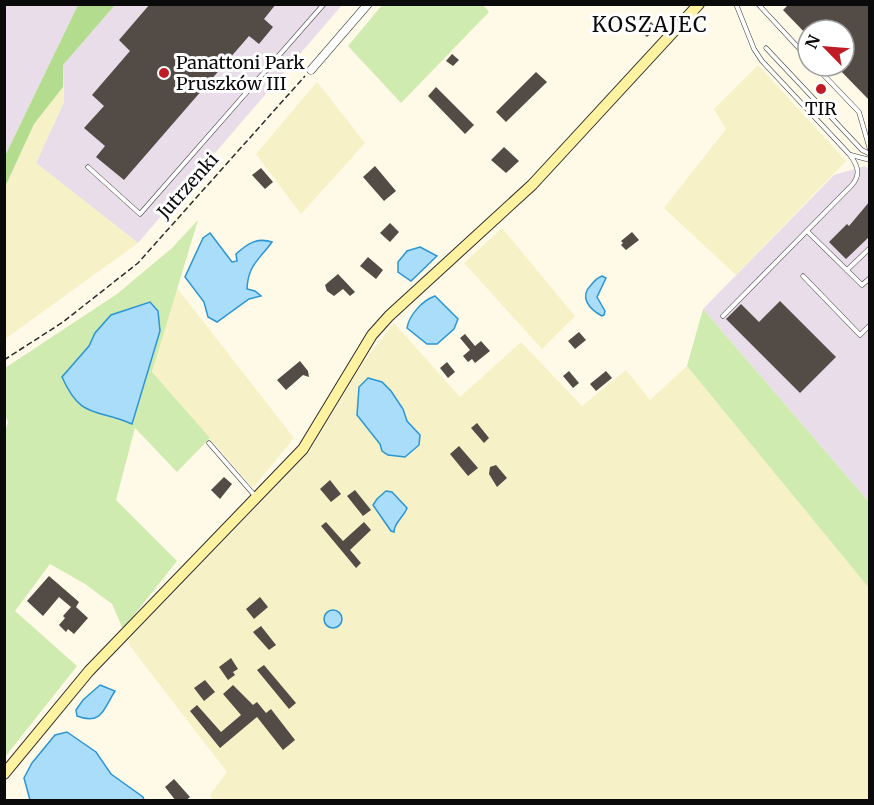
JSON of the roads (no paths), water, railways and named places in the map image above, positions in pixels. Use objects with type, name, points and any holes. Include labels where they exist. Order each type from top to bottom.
[{"type":"street","points":[[311,70],[368,4]]},
{"type":"street","points":[[4,774],[89,671],[303,449],[372,335],[388,316],[532,185],[699,4]]},
{"type":"lane","points":[[88,167],[140,214],[324,4]]},
{"type":"lane","points":[[723,316],[856,180],[858,168],[850,155],[762,61],[748,38],[736,4]]},
{"type":"lane","points":[[758,4],[796,45]]},
{"type":"lane","points":[[766,48],[862,150],[870,152],[859,112],[826,78]]},
{"type":"lane","points":[[850,155],[870,160]]},
{"type":"lane","points":[[807,231],[862,285],[870,278]]},
{"type":"lane","points":[[847,270],[870,248]]},
{"type":"lane","points":[[803,276],[860,335],[870,325]]},
{"type":"lane","points":[[208,443],[256,498]]},
{"type":"water","points":[[210,233],[232,262],[237,261],[236,254],[252,242],[262,240],[272,242],[249,274],[247,289],[261,296],[249,299],[217,322],[208,317],[204,302],[185,277],[203,238]]},
{"type":"water","points":[[420,247],[437,256],[411,281],[398,272],[398,262],[407,251]]},
{"type":"water","points":[[602,276],[606,278],[597,297],[605,311],[602,316],[587,302],[586,294],[587,289],[595,280]]},
{"type":"water","points":[[435,296],[458,319],[454,329],[437,344],[427,344],[407,328],[417,309]]},
{"type":"water","points":[[150,302],[158,311],[160,331],[132,424],[83,407],[69,391],[62,377],[89,346],[95,333],[111,315]]},
{"type":"water","points":[[368,378],[382,382],[391,391],[403,409],[407,421],[420,435],[419,445],[405,457],[388,455],[382,451],[380,444],[357,415],[359,387]]},
{"type":"water","points":[[386,491],[392,492],[407,508],[394,532],[373,505]]},
{"type":"water","points":[[333,610],[339,613],[342,619],[339,625],[333,628],[327,625],[324,619],[327,613]]},
{"type":"water","points":[[100,685],[115,691],[105,709],[92,719],[77,716],[76,710],[83,700]]},
{"type":"water","points":[[67,732],[96,752],[111,774],[144,800],[30,800],[24,778],[32,763],[55,735]]},
{"type":"place","name":"Panattoni Park Pruszków III","points":[[164,73]]},
{"type":"place","name":"TIR","points":[[821,89]]},
{"type":"district","name":"KOSZAJEC","points":[[650,25]]}]
